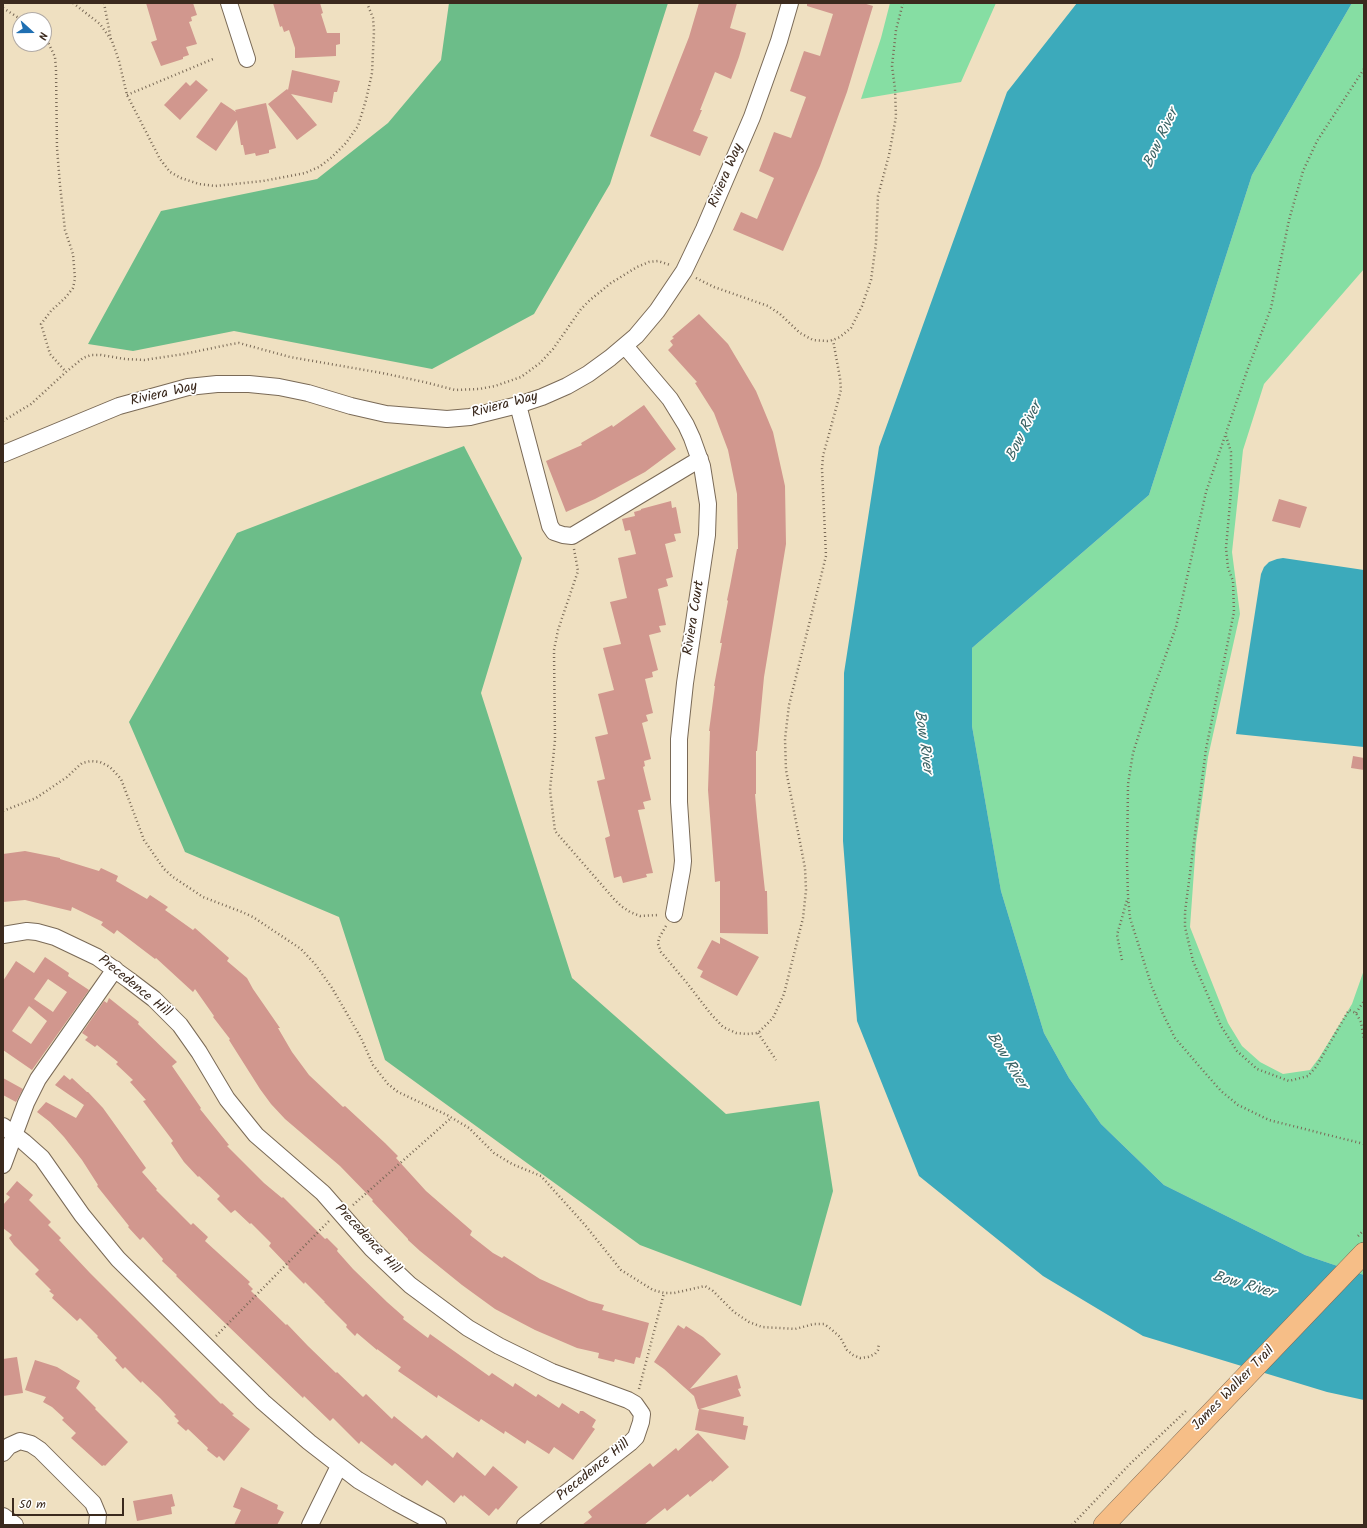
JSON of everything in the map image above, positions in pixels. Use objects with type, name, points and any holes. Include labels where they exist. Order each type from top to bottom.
[{"type":"main road","name":"James Walker Trail","points":[[1104,1525],[1364,1253]]},
{"type":"street","points":[[229,3],[246,59]]},
{"type":"street","name":"Riviera Way","points":[[3,454],[120,406],[188,387],[217,384],[249,384],[279,387],[308,393],[351,406],[386,414],[447,419],[470,417],[518,405],[542,397],[567,386],[599,366],[625,346],[650,320],[684,271],[704,229],[752,117],[790,3]]},
{"type":"street","name":"Riviera Court","points":[[625,346],[659,385],[676,408],[692,438],[700,459],[706,485],[708,504],[707,535],[684,683],[679,739],[679,795],[683,861],[674,914]]},
{"type":"street","points":[[518,405],[550,526],[554,532],[562,535],[572,536],[700,459]]},
{"type":"street","name":"Precedence Hill","points":[[3,936],[27,931],[47,934],[88,951],[115,969],[154,998],[180,1025],[199,1052],[227,1098],[256,1135],[323,1193],[372,1249],[410,1285],[468,1328],[512,1354],[552,1372],[628,1400],[635,1404],[642,1414],[636,1437],[525,1525]]},
{"type":"street","points":[[3,1165],[9,1130],[26,1103],[38,1079],[115,969]]},
{"type":"street","points":[[9,1130],[42,1158],[101,1240],[136,1278],[263,1402],[339,1466],[379,1492],[438,1525]]},
{"type":"street","points":[[3,1452],[9,1446],[20,1441],[30,1444],[40,1450],[93,1503],[98,1515],[97,1525]]},
{"type":"street","points":[[310,1525],[339,1466]]},
{"type":"street","points":[[3,1516],[15,1525]]},
{"type":"path","points":[[73,3],[100,24],[112,41]]},
{"type":"path","points":[[104,3],[112,41],[119,61],[127,95],[160,159],[170,172],[181,178],[199,184],[215,186],[264,181],[305,173],[319,167],[346,143],[358,126],[372,73],[374,31],[373,18],[367,3]]},
{"type":"path","points":[[702,281],[714,287],[768,306],[780,314],[795,329],[806,337],[820,341],[833,340],[847,332],[856,319],[871,280],[876,243],[878,196],[889,155],[896,117],[892,66],[896,30],[903,3]]},
{"type":"path","points":[[3,8],[12,14]]},
{"type":"path","points":[[52,51],[55,57],[57,148],[60,185],[65,230],[73,254],[75,279],[73,288],[41,324],[50,354],[58,361],[66,372]]},
{"type":"path","points":[[127,95],[213,59]]},
{"type":"path","points":[[1364,69],[1317,140],[1303,171],[1288,220],[1272,308],[1247,371],[1206,492],[1176,627],[1133,753],[1128,784],[1127,806],[1128,897],[1130,918],[1152,987],[1175,1038],[1216,1086],[1238,1105],[1269,1120],[1364,1144]]},
{"type":"path","points":[[3,421],[31,404],[82,358],[91,355],[144,360],[239,343],[290,357],[390,375],[455,390],[490,387],[521,377],[540,363],[553,349],[581,309],[611,282],[643,264],[658,261],[667,263]]},
{"type":"path","points":[[674,914],[659,938],[658,944],[661,952],[710,1013],[724,1027],[736,1033],[758,1033],[773,1018],[784,994],[803,918],[806,890],[805,868],[786,770],[785,739],[789,705],[826,556],[822,469],[823,456],[840,390],[840,378],[833,340]]},
{"type":"path","points":[[1226,436],[1231,452],[1231,492],[1226,548],[1228,568],[1233,581],[1234,612],[1206,749],[1185,912],[1185,927],[1193,961],[1221,1026],[1237,1051],[1257,1069],[1289,1080],[1308,1076],[1316,1067],[1349,1010],[1356,1013],[1361,1022],[1364,1040]]},
{"type":"path","points":[[572,536],[578,571],[558,630],[554,650],[555,740],[550,790],[556,831],[614,900],[630,912],[640,916],[674,914]]},
{"type":"path","points":[[3,811],[36,798],[67,777],[82,763],[91,761],[100,762],[110,767],[121,779],[144,840],[164,869],[173,877],[203,897],[253,917],[301,949],[315,964],[332,988],[361,1038],[373,1065],[388,1084],[398,1092],[469,1128],[494,1153],[512,1164],[541,1176],[585,1225],[621,1270],[653,1290],[674,1293],[705,1286],[713,1291],[734,1312],[749,1322],[762,1327],[794,1329],[814,1324],[824,1324],[840,1337],[847,1350],[860,1358],[875,1354],[878,1350],[879,1343]]},
{"type":"path","points":[[1122,960],[1117,935],[1128,897]]},
{"type":"path","points":[[1356,1013],[1364,1001]]},
{"type":"path","points":[[758,1033],[776,1060]]},
{"type":"path","points":[[352,1206],[451,1118]]},
{"type":"path","points":[[214,1337],[331,1220]]},
{"type":"path","points":[[635,1404],[664,1292]]},
{"type":"path","points":[[1072,1525],[1145,1449],[1191,1406]]},
{"type":"green space","points":[[449,3],[668,3],[610,184],[534,314],[432,369],[234,331],[133,351],[88,344],[161,211],[317,179],[388,123],[441,60]]},
{"type":"green space","points":[[890,3],[996,3],[961,82],[861,99],[881,38]]},
{"type":"green space","points":[[1352,3],[1364,3],[1364,269],[1264,384],[1243,450],[1232,552],[1240,614],[1208,757],[1196,843],[1190,927],[1228,1023],[1242,1046],[1260,1062],[1283,1074],[1310,1070],[1352,1004],[1364,970],[1364,1275],[1305,1255],[1164,1185],[1101,1124],[1069,1078],[1044,1033],[1001,891],[972,726],[972,648],[1149,495],[1252,175]]},
{"type":"green space","points":[[464,446],[522,558],[481,693],[572,978],[726,1114],[819,1101],[833,1191],[801,1306],[640,1245],[385,1060],[339,917],[185,852],[129,722],[237,533]]},
{"type":"water","name":"Bow River","points":[[1077,3],[1352,3],[1252,175],[1149,495],[972,648],[972,726],[1001,891],[1044,1033],[1069,1078],[1101,1124],[1164,1185],[1305,1255],[1364,1275],[1364,1400],[1327,1392],[1143,1336],[1043,1276],[919,1176],[857,1021],[843,841],[844,673],[879,447],[1007,92]]},
{"type":"water","points":[[1283,558],[1364,570],[1364,747],[1236,734],[1261,574],[1264,567],[1269,562]]},
{"type":"building","points":[[146,3],[193,3],[197,15],[191,17],[192,21],[189,22],[197,44],[186,47],[189,55],[183,57],[183,59],[161,66],[151,42],[157,40]]},
{"type":"building","points":[[273,3],[320,3],[323,13],[321,14],[327,33],[340,33],[340,44],[336,45],[336,56],[295,58],[295,48],[289,30],[284,32],[282,26],[280,27]]},
{"type":"building","points":[[699,3],[737,3],[730,28],[746,33],[731,79],[715,72],[700,110],[702,110],[693,131],[708,137],[700,156],[650,136],[689,37]]},
{"type":"building","points":[[807,3],[863,3],[873,6],[847,92],[820,166],[783,251],[733,230],[741,212],[757,219],[774,178],[759,171],[774,132],[791,138],[806,97],[790,91],[804,51],[820,56],[833,14],[807,6]]},
{"type":"building","points":[[292,70],[340,81],[337,92],[334,92],[332,103],[291,94],[317,125],[297,140],[268,104],[287,89],[288,90]]},
{"type":"building","points":[[196,80],[208,90],[180,120],[164,105],[186,82],[190,86]]},
{"type":"building","points":[[221,102],[236,112],[235,110],[266,103],[276,148],[269,150],[269,153],[256,156],[255,153],[245,155],[243,145],[241,145],[237,120],[216,151],[196,137]]},
{"type":"building","points":[[699,314],[728,344],[756,391],[773,432],[785,486],[786,544],[764,677],[756,751],[755,794],[765,891],[767,891],[768,934],[720,933],[720,881],[715,882],[708,790],[709,731],[714,686],[722,643],[720,643],[727,600],[738,549],[737,494],[728,450],[714,413],[695,383],[697,382],[668,350],[673,345],[670,341],[674,338],[672,337]]},
{"type":"building","points":[[644,405],[676,449],[645,472],[595,499],[566,512],[546,461],[582,445],[581,443],[612,425],[613,427]]},
{"type":"building","points":[[1279,499],[1307,507],[1300,528],[1272,521]]},
{"type":"building","points":[[671,501],[672,508],[676,507],[681,533],[674,534],[676,541],[665,544],[673,577],[666,579],[668,586],[658,589],[666,625],[659,626],[661,632],[649,635],[658,670],[652,672],[653,677],[645,679],[653,713],[646,715],[648,721],[642,723],[651,759],[644,761],[645,766],[643,767],[651,800],[643,802],[645,809],[638,810],[653,873],[646,874],[647,877],[623,883],[621,876],[614,878],[605,838],[610,836],[597,781],[605,779],[595,737],[608,734],[598,694],[614,690],[603,648],[621,644],[610,602],[627,598],[618,558],[636,554],[630,530],[625,531],[622,519],[635,516],[634,512],[641,509]]},
{"type":"building","points":[[1353,756],[1364,758],[1364,770],[1351,768]]},
{"type":"building","points":[[25,851],[60,858],[99,871],[101,868],[118,876],[116,881],[147,899],[150,895],[168,907],[165,910],[193,930],[195,928],[229,958],[227,961],[247,978],[280,1028],[278,1028],[292,1052],[309,1075],[385,1143],[398,1156],[396,1158],[426,1191],[472,1231],[470,1235],[493,1253],[502,1258],[504,1256],[540,1279],[589,1301],[604,1305],[602,1310],[649,1323],[640,1358],[636,1357],[634,1364],[615,1359],[614,1362],[598,1358],[599,1353],[577,1348],[535,1330],[495,1309],[462,1285],[420,1251],[340,1166],[285,1119],[271,1104],[229,1040],[230,1039],[213,1017],[214,1016],[195,989],[193,992],[156,958],[155,959],[117,930],[114,934],[101,925],[103,922],[72,907],[71,911],[25,900],[3,902],[3,854]]},
{"type":"building","points":[[720,937],[759,957],[737,996],[700,977],[703,971],[697,968],[712,940],[720,944]]},
{"type":"building","points":[[45,957],[69,973],[68,976],[89,990],[32,1070],[3,1050],[3,981],[16,961],[34,973]],"holes":[[[48,979],[67,992],[53,1012],[34,999]],[[29,1006],[47,1021],[31,1044],[12,1031]]]},
{"type":"building","points":[[109,998],[139,1022],[138,1024],[177,1062],[172,1066],[201,1108],[200,1109],[229,1145],[227,1146],[264,1183],[282,1198],[283,1197],[325,1239],[327,1238],[338,1249],[337,1251],[353,1269],[404,1317],[403,1319],[428,1338],[430,1334],[489,1376],[492,1373],[513,1387],[515,1383],[536,1397],[538,1394],[559,1408],[562,1403],[579,1414],[580,1411],[583,1411],[596,1420],[592,1427],[595,1429],[573,1460],[554,1447],[549,1454],[527,1440],[525,1444],[505,1431],[504,1434],[481,1419],[479,1422],[438,1395],[437,1398],[398,1371],[401,1367],[377,1350],[357,1333],[355,1336],[346,1327],[347,1325],[325,1302],[288,1268],[289,1267],[269,1246],[271,1243],[251,1223],[250,1224],[235,1210],[231,1213],[217,1199],[220,1196],[199,1176],[198,1177],[184,1162],[171,1143],[173,1141],[143,1101],[146,1100],[130,1082],[133,1080],[116,1064],[118,1062],[97,1045],[95,1047],[85,1040],[88,1037],[82,1033],[104,1001],[107,1003]]},
{"type":"building","points":[[64,1075],[70,1080],[72,1078],[103,1108],[146,1168],[142,1172],[157,1189],[156,1190],[191,1225],[193,1223],[208,1237],[205,1241],[250,1282],[248,1284],[253,1289],[251,1291],[286,1325],[287,1324],[336,1373],[337,1372],[363,1397],[366,1394],[392,1419],[394,1416],[422,1439],[426,1435],[453,1458],[457,1452],[485,1476],[493,1466],[518,1487],[498,1510],[496,1508],[489,1516],[464,1495],[463,1497],[461,1495],[454,1503],[427,1480],[422,1486],[395,1463],[392,1466],[361,1441],[359,1444],[333,1418],[330,1421],[304,1396],[303,1398],[176,1276],[177,1275],[162,1261],[163,1259],[143,1237],[140,1240],[128,1227],[129,1226],[97,1186],[98,1185],[82,1160],[64,1137],[50,1122],[37,1112],[46,1102],[76,1118],[84,1105],[55,1085]]},
{"type":"building","points":[[3,1078],[23,1089],[16,1102],[3,1095]]},
{"type":"building","points":[[17,1181],[33,1195],[29,1200],[51,1222],[48,1225],[61,1238],[59,1240],[90,1273],[221,1404],[222,1403],[234,1414],[232,1415],[250,1429],[224,1461],[219,1456],[217,1458],[207,1450],[208,1448],[188,1429],[186,1431],[177,1423],[179,1421],[174,1416],[176,1415],[142,1381],[141,1383],[125,1367],[123,1369],[115,1360],[117,1358],[80,1318],[77,1321],[52,1298],[54,1295],[49,1291],[51,1290],[35,1274],[39,1270],[14,1245],[9,1238],[12,1235],[3,1228],[3,1205],[10,1197],[6,1194]]},
{"type":"building","points":[[678,1325],[684,1329],[686,1326],[703,1337],[721,1354],[690,1389],[737,1375],[741,1388],[738,1389],[741,1396],[700,1409],[744,1417],[743,1425],[748,1426],[745,1440],[695,1430],[699,1409],[694,1396],[654,1362]]},
{"type":"building","points":[[17,1357],[23,1393],[3,1396],[3,1359]]},
{"type":"building","points":[[35,1360],[57,1367],[80,1381],[76,1388],[128,1442],[105,1466],[102,1466],[71,1438],[76,1433],[62,1420],[64,1418],[52,1407],[43,1402],[46,1397],[25,1390]]},
{"type":"building","points":[[698,1433],[729,1467],[712,1482],[711,1480],[690,1497],[688,1494],[667,1511],[665,1508],[644,1525],[582,1525],[592,1517],[588,1512],[650,1463],[653,1467],[676,1448],[678,1451]]},
{"type":"building","points":[[241,1487],[278,1505],[277,1509],[284,1512],[277,1525],[234,1525],[241,1510],[233,1507]]},
{"type":"building","points":[[172,1494],[175,1506],[171,1507],[172,1514],[137,1521],[133,1501]]}]
